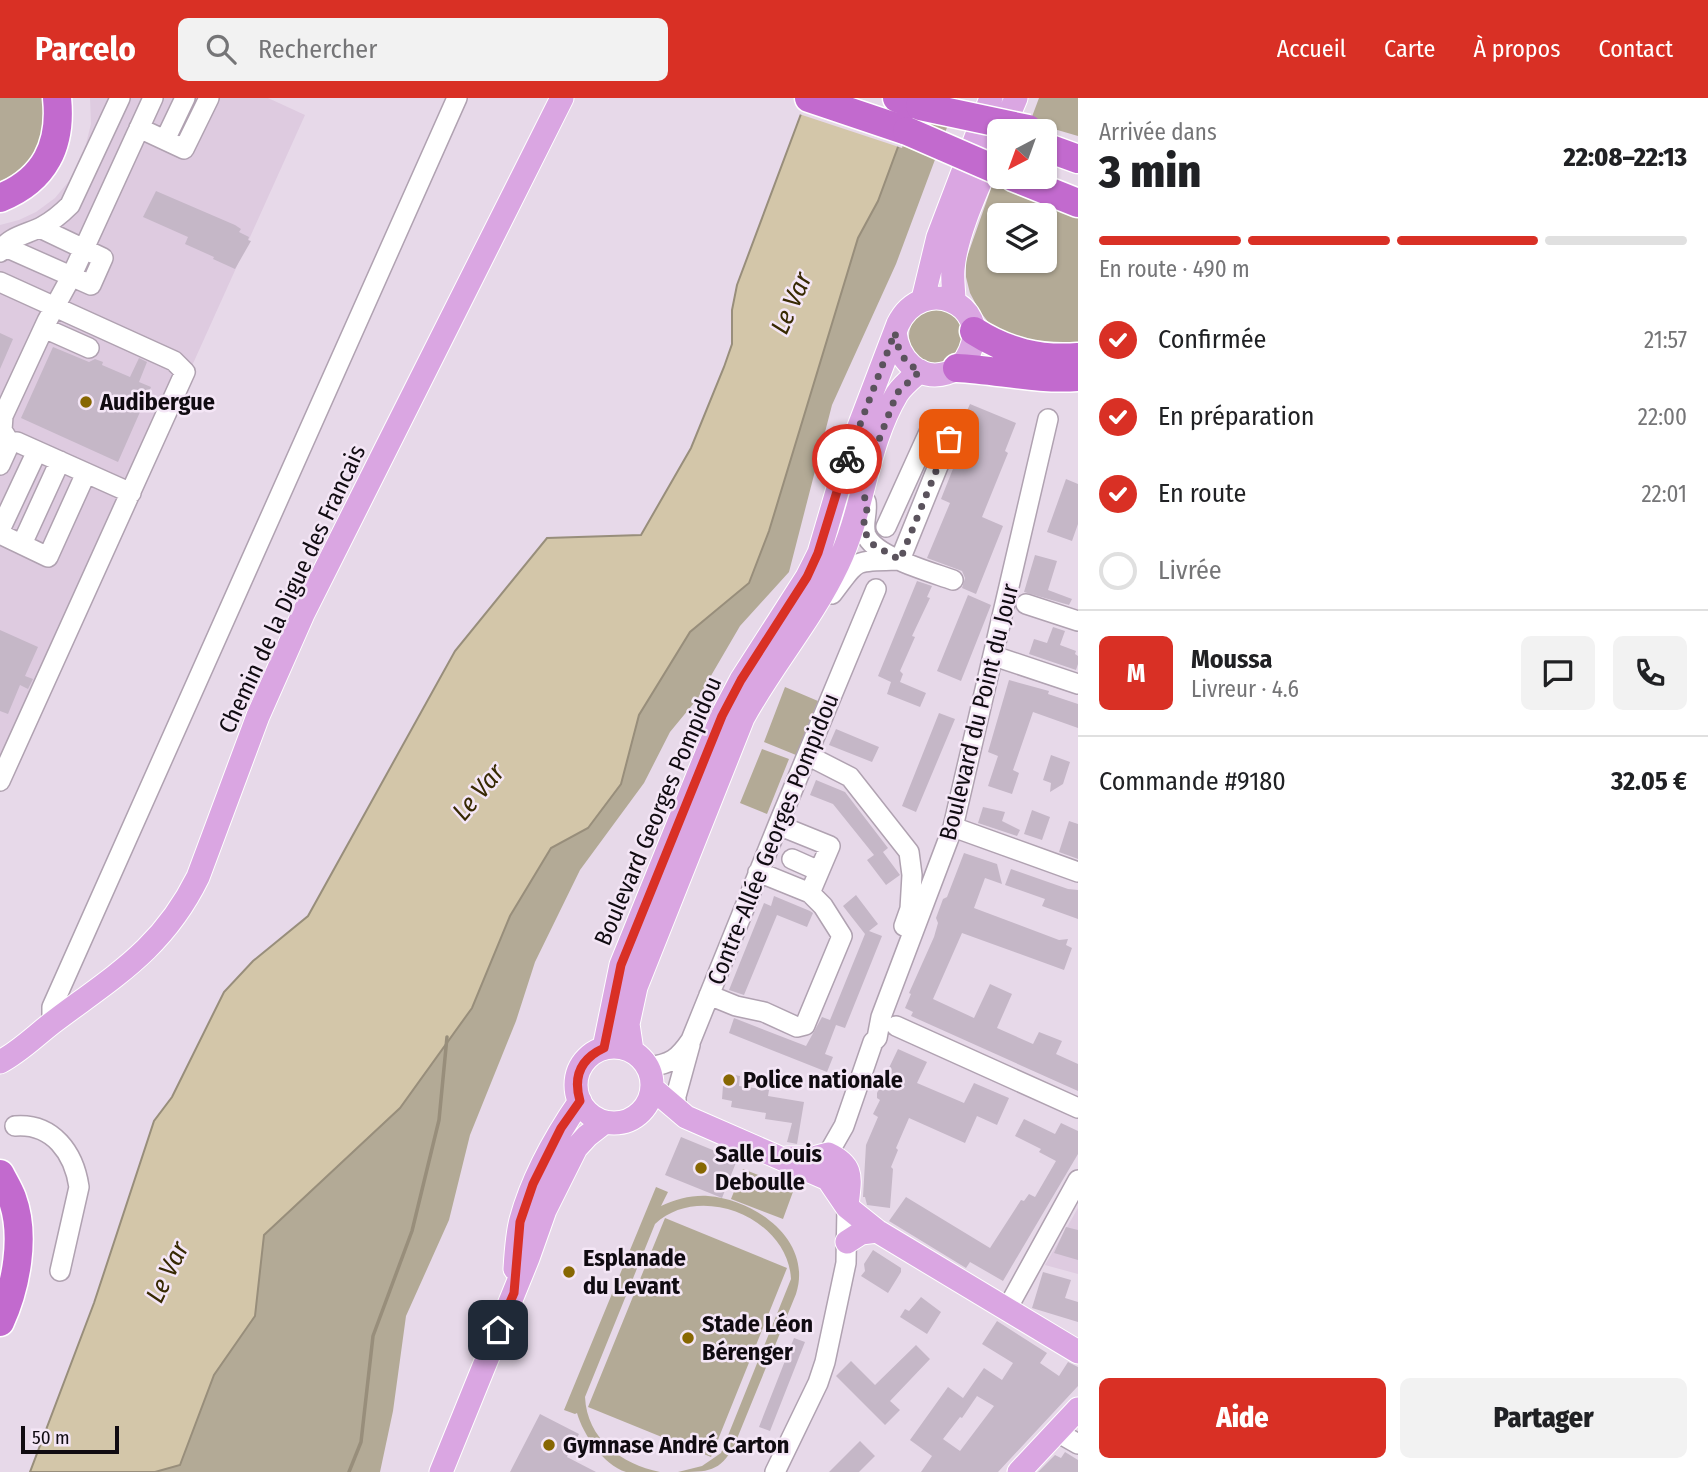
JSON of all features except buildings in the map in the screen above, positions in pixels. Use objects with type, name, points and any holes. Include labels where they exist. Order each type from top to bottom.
[{"type":"highway","points":[[0,198],[31,181],[51,153],[58,126],[57,98]]},
{"type":"highway","points":[[809,98],[987,155]]},
{"type":"highway","points":[[909,102],[987,123]]},
{"type":"highway","points":[[907,131],[987,166]]},
{"type":"highway","points":[[1057,139],[1078,143]]},
{"type":"highway","points":[[1057,149],[1078,159]]},
{"type":"highway","points":[[1057,177],[1078,184]]},
{"type":"highway","points":[[1043,189],[1078,203]]},
{"type":"highway","points":[[974,331],[1009,350],[1023,354],[1056,358],[1078,357]]},
{"type":"highway","points":[[957,368],[983,369],[1027,377],[1078,377]]},
{"type":"highway","points":[[0,1174],[13,1199],[17,1224],[17,1258],[7,1306],[0,1322]]},
{"type":"highway","points":[[0,1289],[6,1256],[2,1215]]},
{"type":"main road","name":"Chemin de la Digue des Francais","points":[[7,1058],[140,957],[157,940],[185,903],[198,877],[258,716],[303,614],[562,98]]},
{"type":"main road","points":[[923,299],[938,237],[992,98]]},
{"type":"main road","points":[[1016,98],[1022,119]]},
{"type":"main road","points":[[954,302],[955,254],[987,168]]},
{"type":"main road","points":[[934,297],[954,302],[965,311],[974,331],[973,345],[967,358],[957,368],[934,375],[912,367],[898,348],[895,332],[903,313],[923,299],[934,297]]},
{"type":"main road","name":"Boulevard Georges Pompidou","points":[[604,1048],[621,965],[717,728],[741,680],[807,577],[818,553],[847,458],[895,332]]},
{"type":"main road","name":"Boulevard Georges Pompidou","points":[[644,1069],[628,1024],[636,987],[699,827],[743,718],[838,563],[862,484],[897,393],[920,371]]},
{"type":"main road","points":[[644,1069],[646,1106],[640,1113],[624,1122],[605,1122],[595,1118],[580,1101],[576,1080],[585,1060],[604,1048],[623,1048],[644,1069],[681,1113]]},
{"type":"main road","points":[[0,1079],[7,1058]]},
{"type":"main road","points":[[514,1293],[520,1222],[533,1184],[561,1128],[580,1101]]},
{"type":"main road","points":[[640,1113],[681,1113],[784,1158],[838,1175]]},
{"type":"main road","points":[[441,1472],[545,1209],[567,1164],[587,1136],[605,1122]]},
{"type":"main road","points":[[784,1158],[813,1158],[828,1154],[841,1162],[838,1175],[847,1207],[877,1231],[1078,1352]]},
{"type":"main road","points":[[847,1242],[861,1233],[877,1231]]},
{"type":"main road","points":[[1019,1472],[1078,1409]]},
{"type":"street","points":[[10,443],[2,430],[4,416],[153,98]]},
{"type":"street","points":[[165,140],[185,98]]},
{"type":"street","points":[[139,128],[184,149],[209,98]]},
{"type":"street","points":[[52,1023],[52,1007],[457,98]]},
{"type":"street","points":[[1,249],[19,236],[57,218],[70,205],[113,104]]},
{"type":"street","points":[[40,228],[84,249]]},
{"type":"street","points":[[1,249],[71,277]]},
{"type":"street","points":[[0,282],[174,361],[186,372],[0,781]]},
{"type":"street","points":[[44,328],[89,348]]},
{"type":"street","name":"Boulevard du Point du Jour","points":[[828,1154],[844,1126],[873,1042],[877,1038],[881,1017],[953,827],[1048,418]]},
{"type":"street","points":[[887,527],[930,430],[949,439],[900,560]]},
{"type":"street","points":[[10,443],[17,442],[131,493]]},
{"type":"street","points":[[0,465],[10,443]]},
{"type":"street","points":[[37,451],[0,532],[48,557],[86,472]]},
{"type":"street","points":[[22,544],[60,461]]},
{"type":"street","points":[[862,484],[867,509],[864,522],[866,534],[872,544],[900,560],[953,580]]},
{"type":"street","points":[[815,603],[832,594],[849,569],[858,562],[900,560]]},
{"type":"street","name":"Contre-Allée Georges Pompidou","points":[[644,1069],[671,1062],[681,1056],[691,1040],[876,589]]},
{"type":"street","points":[[1027,604],[1078,621]]},
{"type":"street","points":[[994,656],[1078,684]]},
{"type":"street","points":[[807,755],[850,777],[909,852],[912,875],[910,909],[900,937],[908,949]]},
{"type":"street","points":[[778,825],[830,846],[810,893]]},
{"type":"street","points":[[953,827],[1078,872]]},
{"type":"street","points":[[792,859],[819,871]]},
{"type":"street","points":[[709,995],[736,1006],[764,1012],[797,1027],[805,1025],[842,936],[823,906],[810,893],[758,872]]},
{"type":"street","points":[[889,1000],[896,1026]]},
{"type":"street","points":[[877,1038],[896,1026]]},
{"type":"street","points":[[896,1026],[1078,1108]]},
{"type":"street","points":[[681,1113],[676,1096],[691,1040]]},
{"type":"street","points":[[15,1129],[28,1125],[58,1139],[77,1173],[79,1187],[60,1271]]},
{"type":"street","points":[[1007,1309],[1078,1180]]},
{"type":"street","points":[[775,1472],[825,1362],[844,1280],[847,1207]]},
{"type":"street","points":[[1057,1432],[1078,1444]]},
{"type":"shaded area","points":[[0,98],[46,98],[50,128],[33,164],[0,189]]},
{"type":"shaded area","points":[[90,98],[268,98],[305,115],[0,792],[0,225],[36,212],[55,198],[69,181],[86,144],[91,124]]},
{"type":"shaded area","points":[[916,98],[958,98],[896,264],[832,405],[789,572],[740,626],[698,698],[670,732],[644,783],[580,870],[535,962],[516,1021],[470,1135],[449,1220],[406,1316],[393,1411],[380,1472],[155,1472],[180,1465],[214,1375],[255,1316],[264,1235],[400,1108],[472,1008],[510,916],[551,848],[588,828],[621,784],[639,715],[690,632],[749,583],[769,531],[858,238],[878,201]]},
{"type":"shaded area","points":[[1039,98],[1078,98],[1078,136],[1057,130],[1057,119],[1031,119]]},
{"type":"shaded area","points":[[991,189],[1017,189],[1053,203],[987,203],[987,273],[1057,273],[1057,205],[1078,213],[1078,347],[1044,347],[995,331],[979,310],[970,293],[966,260]]},
{"type":"shaded area","points":[[941,309],[951,313],[959,321],[963,336],[959,351],[951,359],[931,363],[921,359],[913,351],[909,331],[913,321],[921,313]]},
{"type":"shaded area","points":[[785,687],[818,701],[796,755],[764,742]]},
{"type":"shaded area","points":[[762,749],[789,759],[767,814],[740,803]]},
{"type":"shaded area","points":[[743,1169],[794,1189],[783,1219],[731,1199]]},
{"type":"shaded area","name":"Stade Léon Bérenger","points":[[656,1187],[668,1192],[661,1206],[684,1198],[708,1196],[745,1206],[777,1227],[789,1241],[796,1257],[799,1275],[796,1294],[734,1446],[724,1461],[705,1471],[678,1472],[702,1466],[721,1453],[791,1279],[786,1257],[775,1239],[759,1224],[739,1213],[717,1207],[695,1206],[674,1212],[655,1224],[585,1397],[592,1425],[609,1447],[632,1463],[660,1472],[626,1472],[609,1463],[595,1448],[577,1413],[564,1410]]},
{"type":"shaded area","points":[[1078,1208],[1078,1274],[1045,1265]]},
{"type":"shaded area","name":"Stade Léon Bérenger","points":[[665,1218],[787,1268],[711,1457],[588,1407]]},
{"type":"water","name":"Le Var","points":[[807,98],[916,98],[878,201],[858,238],[769,531],[749,583],[690,632],[639,715],[621,784],[588,828],[551,848],[510,916],[472,1008],[400,1108],[264,1235],[255,1316],[214,1375],[180,1465],[155,1472],[30,1472],[94,1303],[154,1121],[172,1097],[224,992],[253,961],[308,916],[455,651],[547,538],[641,535],[691,448],[732,344],[732,310],[737,285]]},
{"type":"pier","points":[[803,98],[920,98],[902,148],[796,113]]},
{"type":"waterway","points":[[349,1472],[361,1442],[373,1336],[412,1231],[439,1120],[447,1037]]},
{"type":"way so far","points":[[847,459],[895,332],[903,358],[920,371],[897,393],[862,484],[867,509],[864,522],[866,534],[872,544],[900,560],[949,439]]},
{"type":"place","name":"Audibergue","points":[[86,402]]},
{"type":"place","name":"Police nationale","points":[[729,1080]]},
{"type":"place","name":"Salle Louis Deboulle","points":[[701,1168]]},
{"type":"place","name":"Esplanade du Levant","points":[[569,1272]]},
{"type":"place","name":"Stade Léon Bérenger","points":[[688,1338]]},
{"type":"place","name":"Gymnase André Carton","points":[[549,1445]]},
{"type":"route","points":[[498,1330],[514,1293],[520,1222],[533,1184],[561,1128],[580,1101],[576,1080],[579,1070],[585,1060],[604,1048],[621,965],[722,716],[741,680],[807,577],[818,553],[847,459]]}]
